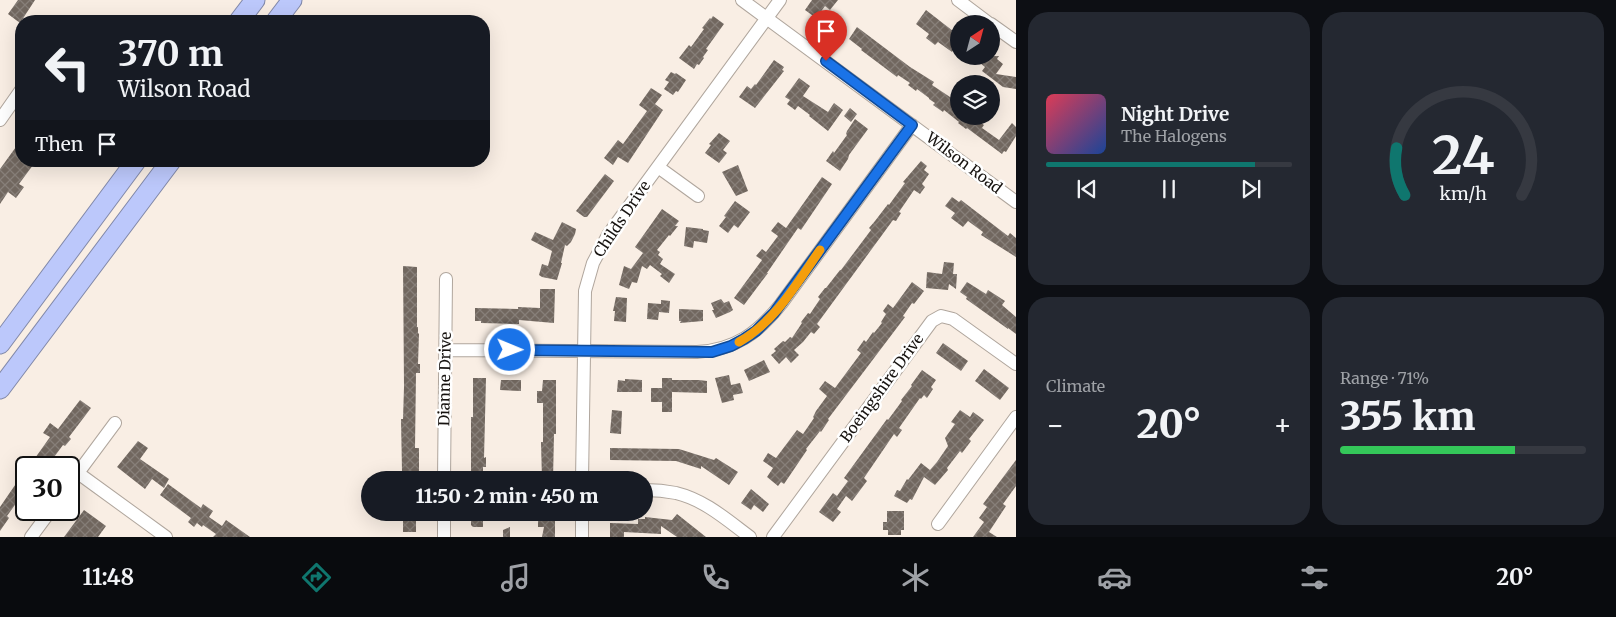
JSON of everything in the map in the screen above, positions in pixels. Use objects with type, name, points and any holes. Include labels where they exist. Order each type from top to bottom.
[{"type":"highway","points":[[244,15],[255,0]]},
{"type":"highway","points":[[281,15],[292,0]]},
{"type":"highway","points":[[0,344],[132,167]]},
{"type":"highway","points":[[0,389],[166,167]]},
{"type":"street","name":"Wilson Road","points":[[742,0],[912,125],[1014,196]]},
{"type":"street","name":"Childs Drive","points":[[582,471],[585,291],[593,263],[608,235],[780,0]]},
{"type":"street","points":[[958,0],[979,15]]},
{"type":"street","points":[[1000,30],[1016,42]]},
{"type":"street","points":[[0,120],[15,99]]},
{"type":"street","points":[[446,350],[712,352],[731,346],[756,331],[785,299],[912,125]]},
{"type":"street","points":[[658,166],[698,196]]},
{"type":"street","name":"Dianne Drive","points":[[444,471],[446,279]]},
{"type":"street","name":"Boeingshire Drive","points":[[773,537],[932,321],[941,316],[953,319],[1016,364]]},
{"type":"street","points":[[938,524],[1016,417]]},
{"type":"street","points":[[80,470],[115,423]]},
{"type":"street","points":[[80,474],[166,537]]},
{"type":"street","points":[[653,491],[678,494],[698,501],[750,537]]},
{"type":"street","points":[[31,537],[42,521]]},
{"type":"street","points":[[444,521],[444,537]]},
{"type":"street","points":[[582,521],[582,537]]},
{"type":"building","points":[[18,0],[35,0],[25,15],[15,15],[15,19],[8,14]]},
{"type":"building","points":[[812,0],[838,0],[830,10],[825,6],[816,18],[805,10]]},
{"type":"building","points":[[926,10],[950,29],[950,51],[938,42],[935,45],[926,38],[929,34],[916,24]]},
{"type":"building","points":[[713,16],[724,24],[706,49],[708,50],[704,58],[694,69],[679,58],[689,45],[691,47],[704,29],[702,28]]},
{"type":"building","points":[[857,27],[910,67],[934,82],[932,85],[950,97],[950,115],[933,105],[935,103],[929,98],[908,85],[910,83],[898,75],[897,77],[849,39]]},
{"type":"building","points":[[774,60],[784,67],[782,70],[784,71],[755,108],[739,97],[747,86],[751,89],[756,85]]},
{"type":"building","points":[[1000,62],[1003,64],[996,74],[1016,77],[1016,89],[1003,87],[1000,85],[1000,75],[987,75],[982,71],[985,67],[982,65],[1000,65]]},
{"type":"building","points":[[671,72],[686,80],[678,92],[676,91],[673,95],[664,89],[669,82],[665,80]]},
{"type":"building","points":[[799,78],[810,86],[803,96],[828,112],[834,103],[843,110],[828,131],[798,106],[795,110],[787,104],[790,100],[785,97]]},
{"type":"building","points":[[651,88],[662,95],[655,104],[663,110],[628,163],[618,157],[613,165],[604,158],[618,140],[623,144],[647,111],[639,105]]},
{"type":"building","points":[[850,108],[857,114],[851,122],[844,116]]},
{"type":"building","points":[[855,119],[868,129],[840,171],[826,161],[847,135],[847,131]]},
{"type":"building","points":[[1012,123],[1016,127],[1016,136],[1006,152],[1004,151],[1002,154],[961,125],[984,125],[982,128],[999,140]]},
{"type":"building","points":[[719,133],[730,141],[723,150],[727,153],[719,163],[705,153],[711,145],[709,144]]},
{"type":"building","points":[[15,148],[15,167],[32,167],[19,184],[24,187],[16,198],[8,192],[0,204],[0,169]]},
{"type":"building","points":[[921,161],[927,166],[924,170],[929,174],[922,184],[925,187],[920,194],[914,190],[899,212],[901,213],[896,221],[893,220],[817,324],[820,327],[814,334],[811,332],[794,350],[799,355],[791,363],[786,357],[779,364],[771,355],[776,351],[774,349],[783,341],[785,342],[790,337],[792,338],[801,322],[808,313],[810,314],[820,299],[818,297],[841,270],[871,230],[869,228],[889,205],[905,183],[903,182]]},
{"type":"building","points":[[738,165],[748,191],[736,196],[722,172]]},
{"type":"building","points":[[605,174],[614,181],[587,217],[584,217],[576,211]]},
{"type":"building","points":[[822,177],[832,184],[801,230],[798,228],[744,305],[734,298],[762,260],[756,256],[762,249],[766,252],[778,236],[771,231],[778,222],[786,228]]},
{"type":"building","points":[[952,197],[959,202],[961,200],[1008,236],[1010,233],[1016,238],[1016,257],[981,235],[983,232],[968,221],[963,227],[951,218],[955,213],[945,206]]},
{"type":"building","points":[[735,201],[750,212],[738,228],[734,225],[728,233],[719,226]]},
{"type":"building","points":[[662,209],[679,221],[675,226],[678,226],[657,250],[660,252],[658,255],[663,259],[660,264],[675,274],[669,283],[660,276],[662,274],[650,265],[647,269],[642,266],[637,283],[632,282],[629,289],[619,285],[624,266],[631,269],[643,253],[635,247]]},
{"type":"building","points":[[562,222],[576,229],[575,234],[571,242],[567,246],[565,245],[557,280],[542,277],[539,275],[542,264],[548,266],[552,251],[531,240],[535,232],[553,240]]},
{"type":"building","points":[[686,227],[709,231],[707,243],[694,241],[693,248],[684,246]]},
{"type":"building","points":[[944,262],[954,263],[953,274],[957,274],[956,289],[949,284],[948,290],[926,288],[927,272],[942,274]]},
{"type":"building","points":[[403,266],[417,267],[418,364],[420,364],[420,373],[416,373],[415,448],[419,448],[419,471],[402,471],[401,419],[403,419]]},
{"type":"building","points":[[912,282],[924,291],[914,304],[912,303],[903,316],[905,317],[828,419],[821,432],[806,449],[784,484],[781,482],[778,486],[767,477],[773,468],[763,461],[768,453],[776,458],[797,430],[803,434],[827,396],[819,389],[825,381],[835,388],[861,353],[857,350],[864,340],[866,342],[882,323],[886,314],[883,311],[888,304],[893,308]]},
{"type":"building","points":[[967,282],[986,294],[988,290],[1005,301],[1002,305],[1016,317],[1016,334],[966,299],[967,297],[960,292]]},
{"type":"building","points":[[540,289],[555,289],[554,323],[519,320],[519,324],[481,323],[481,321],[475,321],[475,308],[540,308]]},
{"type":"building","points":[[616,297],[627,298],[626,322],[614,321],[615,311],[613,311]]},
{"type":"building","points":[[721,299],[724,303],[729,301],[733,310],[716,318],[711,303]]},
{"type":"building","points":[[661,300],[670,301],[669,313],[659,312],[658,320],[647,319],[648,303],[661,304]]},
{"type":"building","points":[[679,309],[703,310],[703,321],[680,323]]},
{"type":"building","points":[[943,343],[968,361],[961,371],[936,353]]},
{"type":"building","points":[[764,360],[770,372],[749,381],[744,370]]},
{"type":"building","points":[[984,369],[1009,388],[1000,400],[975,381]]},
{"type":"building","points":[[922,370],[936,380],[931,387],[933,389],[927,398],[924,395],[920,398],[899,428],[902,430],[897,437],[894,434],[864,478],[867,481],[852,501],[846,496],[837,509],[841,512],[833,522],[819,512],[833,493],[837,496],[848,481],[844,478],[902,401]]},
{"type":"building","points":[[729,375],[731,385],[740,383],[743,393],[733,395],[734,400],[722,403],[715,378]]},
{"type":"building","points":[[473,378],[486,378],[484,458],[486,457],[486,467],[483,467],[483,471],[471,471],[471,417],[473,417]]},
{"type":"building","points":[[662,378],[707,381],[707,393],[672,392],[672,412],[662,412],[662,402],[651,402],[651,388],[662,388]]},
{"type":"building","points":[[625,379],[642,380],[642,392],[617,392],[618,380],[625,381]]},
{"type":"building","points":[[501,380],[521,380],[521,391],[500,390]]},
{"type":"building","points":[[543,380],[556,380],[556,434],[554,434],[553,471],[542,471],[543,403],[537,403],[537,391],[542,391]]},
{"type":"building","points":[[80,400],[91,408],[69,437],[71,439],[65,446],[63,445],[55,456],[37,456],[50,437],[43,433],[50,423],[58,429]]},
{"type":"building","points":[[612,410],[622,411],[621,434],[610,433]]},
{"type":"building","points":[[960,410],[970,417],[973,412],[984,420],[969,439],[971,441],[962,453],[960,451],[947,468],[948,470],[935,485],[924,477],[912,500],[910,499],[907,503],[894,496],[921,463],[930,470],[937,462],[948,446],[945,438],[955,424],[951,422]]},
{"type":"building","points":[[138,441],[148,448],[140,459],[169,479],[164,488],[152,479],[145,489],[117,467]]},
{"type":"building","points":[[610,448],[679,449],[714,460],[716,458],[738,472],[729,485],[701,466],[701,469],[676,461],[610,460]]},
{"type":"building","points":[[1016,460],[1016,486],[1003,504],[1006,506],[989,532],[997,537],[973,537],[984,522],[979,518],[987,507],[983,504]]},
{"type":"building","points":[[168,484],[201,508],[203,504],[213,511],[209,517],[222,526],[226,520],[250,537],[213,537],[216,534],[203,525],[202,527],[197,523],[194,527],[188,522],[191,518],[160,495]]},
{"type":"building","points":[[15,485],[15,505],[0,531],[0,507]]},
{"type":"building","points":[[751,489],[769,504],[763,512],[754,505],[751,510],[741,503]]},
{"type":"building","points":[[84,510],[106,526],[98,537],[64,537],[76,521],[80,521],[80,515]]},
{"type":"building","points":[[887,511],[904,511],[904,530],[901,530],[901,535],[888,535],[888,530],[883,530],[883,522],[887,522]]},
{"type":"building","points":[[677,514],[706,537],[677,537],[661,526],[661,534],[624,532],[624,537],[610,537],[610,523],[638,524],[638,521],[653,521],[653,518],[672,520]]},
{"type":"building","points":[[403,521],[416,521],[416,532],[403,532]]},
{"type":"building","points":[[471,521],[483,521],[483,527],[473,527]]},
{"type":"building","points":[[538,521],[555,521],[555,537],[542,537],[544,527],[538,527]]},
{"type":"building","points":[[510,527],[510,537],[503,537],[503,530]]},
{"type":"slow traffic","points":[[739,342],[756,331],[774,313],[820,250]]},
{"type":"route","points":[[510,350],[712,352],[731,346],[744,339],[766,322],[785,299],[912,125],[826,61]]}]
